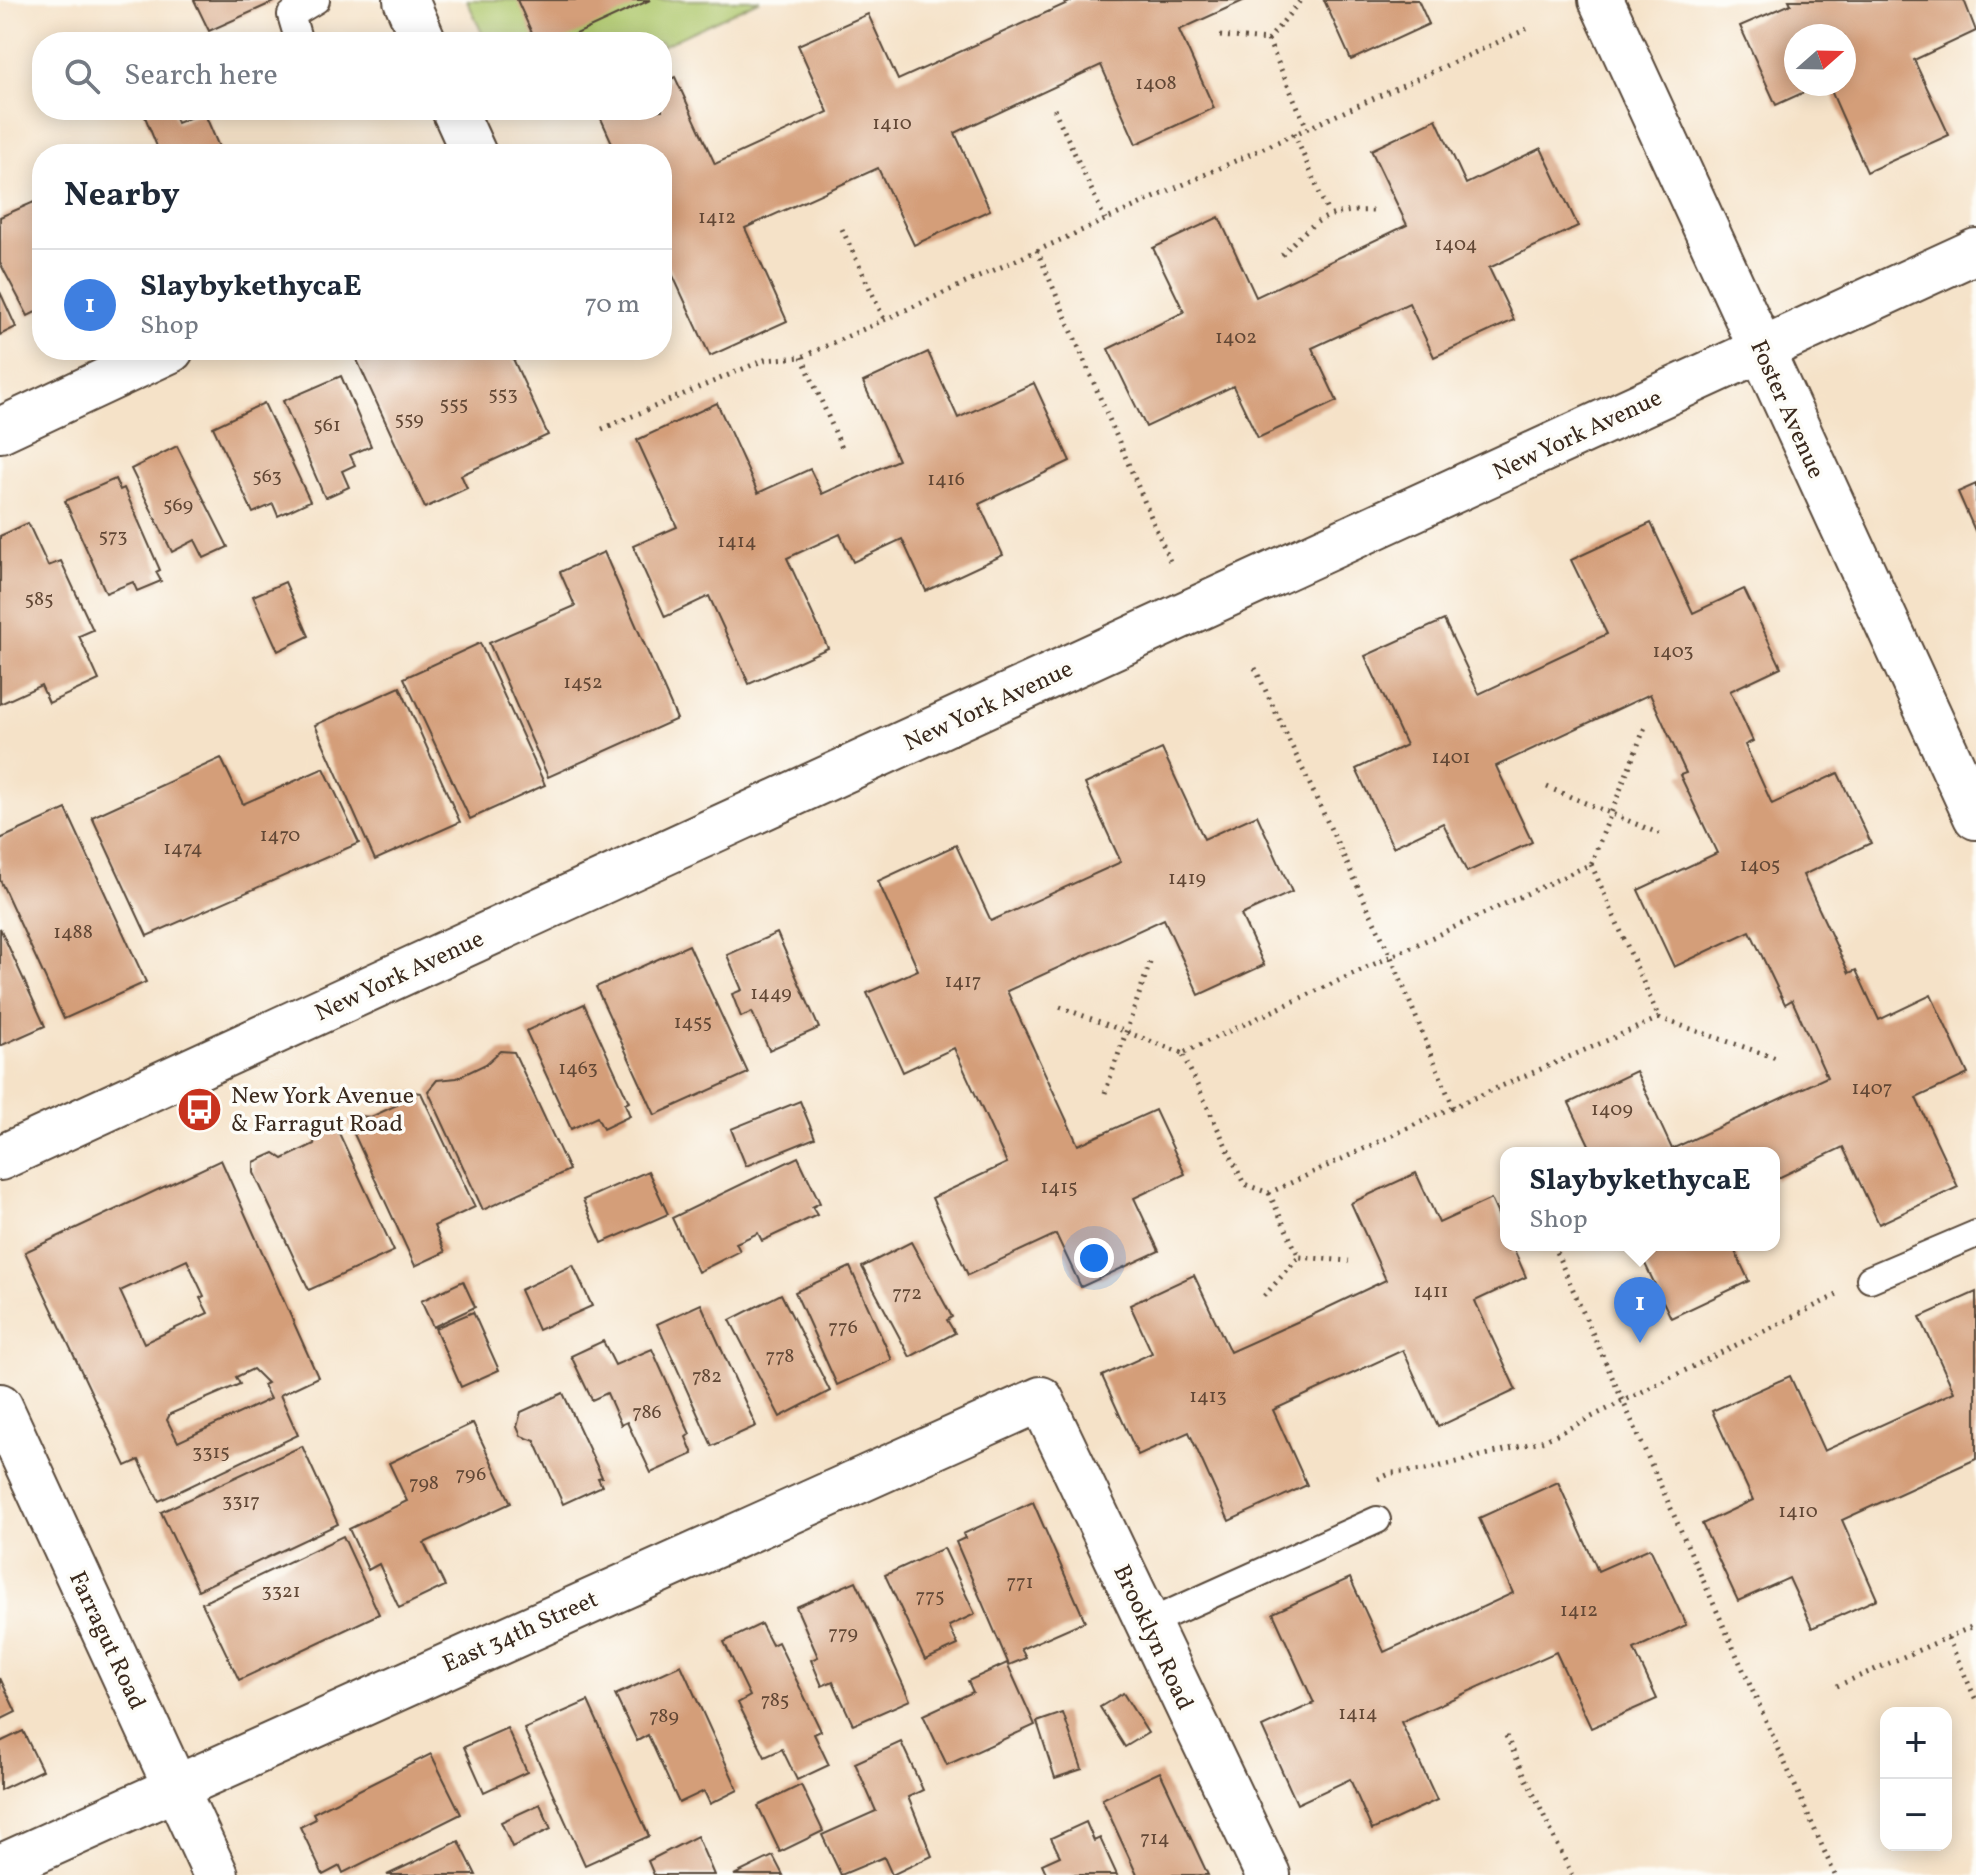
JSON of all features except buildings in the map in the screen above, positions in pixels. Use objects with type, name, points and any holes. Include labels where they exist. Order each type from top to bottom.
[{"type":"street","points":[[406,0],[420,32]]},
{"type":"street","name":"Foster Avenue","points":[[1601,0],[1976,817]]},
{"type":"street","points":[[459,120],[469,144]]},
{"type":"street","name":"New York Avenue","points":[[0,1158],[1976,251]]},
{"type":"street","points":[[0,430],[150,360]]},
{"type":"street","name":"Brooklyn Road","points":[[1041,1399],[1268,1875]]},
{"type":"street","name":"East 34th Street","points":[[0,1867],[1041,1399]]},
{"type":"street","name":"Farragut Road","points":[[0,1406],[216,1875]]},
{"type":"lane","points":[[296,32],[291,15],[316,0]]},
{"type":"lane","points":[[1870,1279],[1976,1234]]},
{"type":"lane","points":[[1148,1623],[1377,1520]]},
{"type":"path","points":[[1268,40],[1300,1]]},
{"type":"path","points":[[602,429],[764,360],[802,357],[1527,29]]},
{"type":"path","points":[[1220,36],[1268,40]]},
{"type":"path","points":[[1268,40],[1307,128]]},
{"type":"path","points":[[1054,109],[1105,219]]},
{"type":"path","points":[[1294,133],[1328,214]]},
{"type":"path","points":[[1282,255],[1309,225],[1328,214],[1374,211]]},
{"type":"path","points":[[842,229],[884,319]]},
{"type":"path","points":[[1037,250],[1191,611]]},
{"type":"path","points":[[802,357],[842,448]]},
{"type":"path","points":[[1255,668],[1392,959],[1453,1107]]},
{"type":"path","points":[[1060,1007],[1182,1053],[1392,959],[1591,864],[1645,727]]},
{"type":"path","points":[[1547,787],[1665,836]]},
{"type":"path","points":[[1591,864],[1659,1018]]},
{"type":"path","points":[[1105,1093],[1152,957]]},
{"type":"path","points":[[1182,1053],[1244,1184],[1269,1193],[1453,1107],[1659,1018],[1779,1059]]},
{"type":"path","points":[[1269,1193],[1299,1257]]},
{"type":"path","points":[[1556,1251],[1835,1875]]},
{"type":"path","points":[[1299,1257],[1349,1261]]},
{"type":"path","points":[[1264,1296],[1299,1257]]},
{"type":"path","points":[[1364,1486],[1392,1473],[1425,1470],[1545,1440],[1870,1279]]},
{"type":"path","points":[[1837,1686],[1976,1625]]},
{"type":"path","points":[[1948,1638],[1976,1700]]},
{"type":"path","points":[[1506,1736],[1572,1875]]},
{"type":"green space","points":[[467,0],[760,0],[672,41],[672,32],[481,32]]},
{"type":"place","name":"New York Avenue & Farragut Road","points":[[200,1109]]},
{"type":"place","name":"SlaybykethycaE","points":[[1640,1343]]}]
